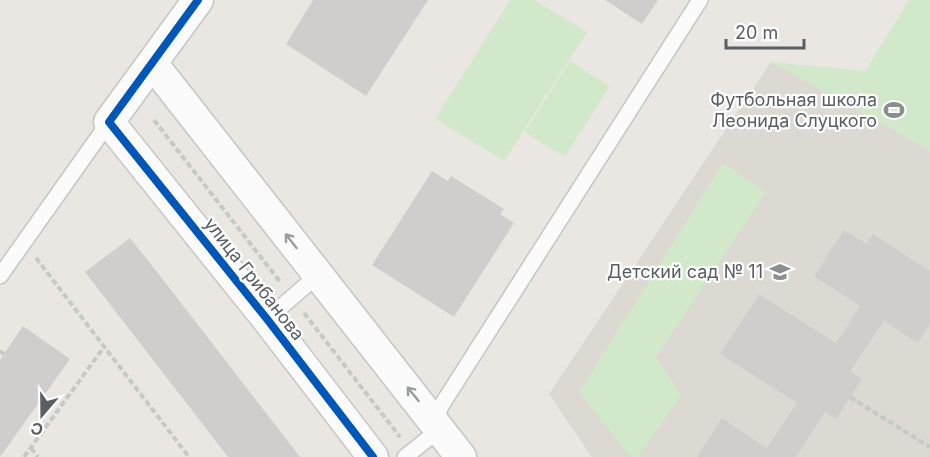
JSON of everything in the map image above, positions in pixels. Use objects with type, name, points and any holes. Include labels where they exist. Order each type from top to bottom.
[{"type":"street","points":[[109,122],[198,0]]},
{"type":"street","points":[[152,63],[461,457]]},
{"type":"street","name":"улица Грибанова","points":[[109,122],[267,319],[373,457]]},
{"type":"lane","points":[[405,457],[438,426],[441,406],[700,0]]},
{"type":"lane","points":[[0,276],[109,122]]},
{"type":"lane","points":[[267,319],[318,275]]},
{"type":"path","points":[[24,243],[188,457]]},
{"type":"path","points":[[24,457],[104,347]]},
{"type":"path","points":[[850,397],[930,447]]},
{"type":"path","points":[[31,448],[38,457]]},
{"type":"shaded area","name":"Детский сад № 11","points":[[771,62],[930,150],[930,457],[592,457],[549,394]]},
{"type":"green space","points":[[510,0],[535,0],[587,32],[504,161],[435,119]]},
{"type":"green space","name":"Футбольная школа Леонида Слуцкого","points":[[909,0],[930,0],[930,150],[771,62],[865,71]]},
{"type":"green space","points":[[570,61],[610,86],[565,157],[525,132]]},
{"type":"green space","points":[[723,163],[766,192],[656,357],[681,395],[638,457],[631,457],[579,392]]},
{"type":"building","points":[[313,0],[428,0],[366,96],[286,44]]},
{"type":"building","points":[[605,0],[658,0],[642,24]]},
{"type":"building","points":[[432,171],[448,181],[451,176],[504,209],[500,214],[514,223],[454,317],[372,265]]},
{"type":"building","points":[[844,230],[867,244],[873,234],[930,271],[930,324],[918,343],[884,321],[850,372],[862,379],[836,419],[825,412],[796,457],[697,457],[722,418],[767,448],[797,403],[720,354],[759,294],[836,343],[860,306],[814,276]]},
{"type":"building","points":[[130,238],[300,457],[228,457],[85,272]]},
{"type":"building","points":[[23,326],[70,359],[0,457],[0,360]]},
{"type":"cycle path","points":[[198,0],[109,122],[267,319],[373,457]]},
{"type":"place","name":"Футбольная школа Леонида Слуцкого","points":[[894,110]]},
{"type":"place","name":"Детский сад № 11","points":[[780,272]]}]
